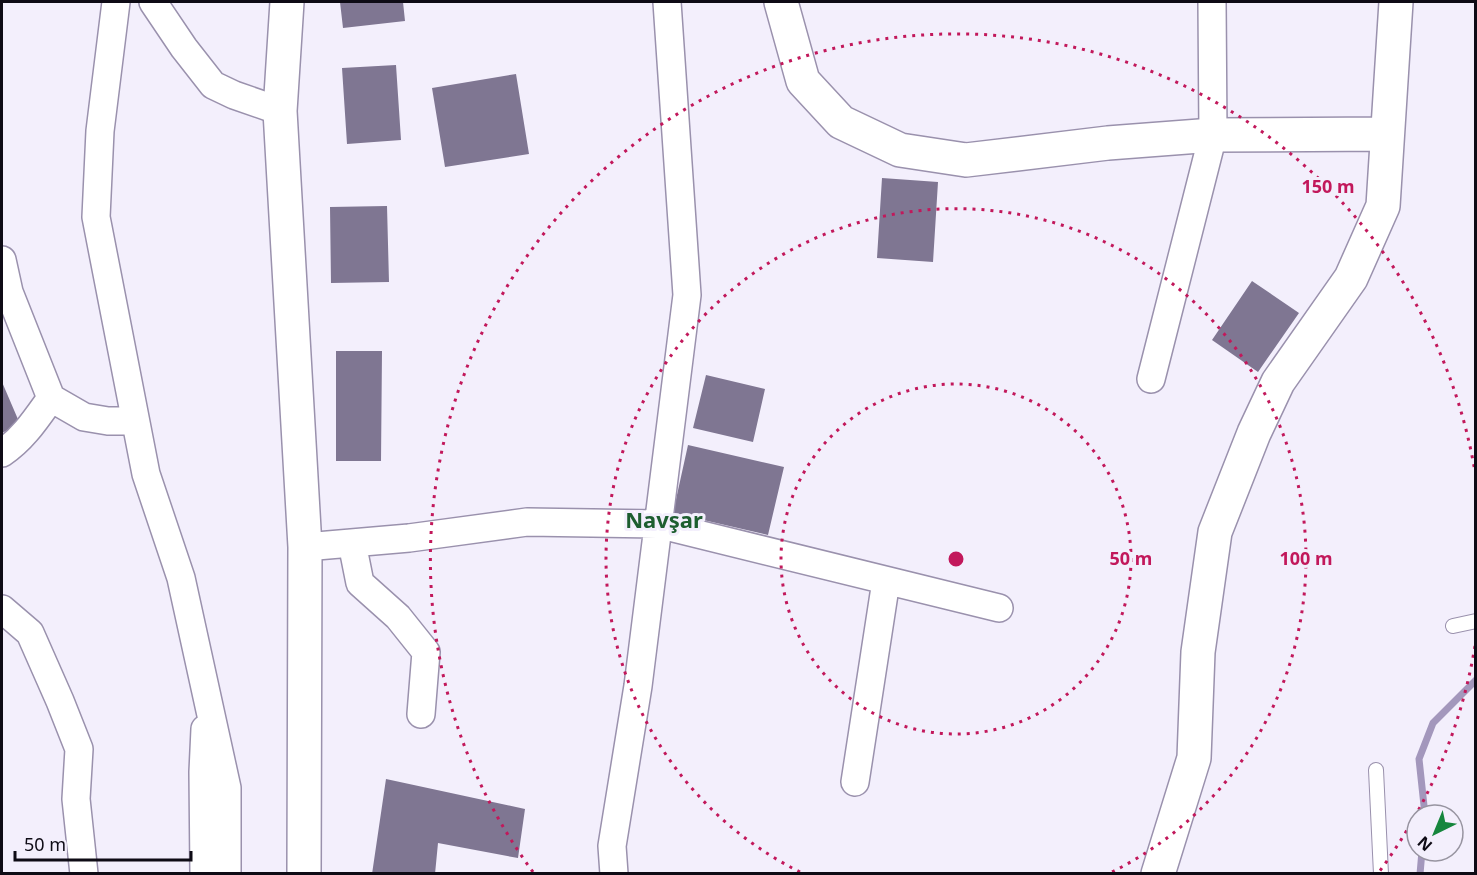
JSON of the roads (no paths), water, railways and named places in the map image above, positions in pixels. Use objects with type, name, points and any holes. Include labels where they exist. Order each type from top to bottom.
[{"type":"street","points":[[116,2],[100,131],[96,217],[146,474],[181,578],[227,788],[227,873]]},
{"type":"street","points":[[153,2],[184,48],[213,85],[280,111]]},
{"type":"street","points":[[287,2],[280,111],[305,547],[304,873]]},
{"type":"street","points":[[614,873],[612,846],[638,686],[687,295],[667,2]]},
{"type":"street","points":[[781,2],[803,81],[841,122],[900,150],[966,160],[1108,143],[1212,135],[1387,134]]},
{"type":"street","points":[[1151,379],[1212,135],[1212,2]]},
{"type":"street","points":[[1158,873],[1194,758],[1198,652],[1215,532],[1254,433],[1278,382],[1351,278],[1383,206],[1396,2]]},
{"type":"street","points":[[2,260],[9,292],[51,398],[84,417],[108,421],[135,421]]},
{"type":"street","points":[[2,453],[31,426],[51,398]]},
{"type":"street","points":[[305,547],[409,538],[527,522],[657,524],[999,608]]},
{"type":"street","points":[[352,543],[360,584],[398,617],[426,652],[421,714]]},
{"type":"street","points":[[855,782],[886,580]]},
{"type":"street","points":[[2,609],[30,633],[79,749],[76,800],[84,873]]},
{"type":"street","points":[[204,873],[203,772],[207,689]]},
{"type":"lane","points":[[1453,626],[1476,621]]},
{"type":"lane","points":[[1376,770],[1381,873]]},
{"type":"waterway","points":[[1424,803],[1419,759],[1433,723],[1476,680]]},
{"type":"waterway","points":[[1420,874],[1421,863]]},
{"type":"district","name":"Navşar","points":[[664,519]]}]
